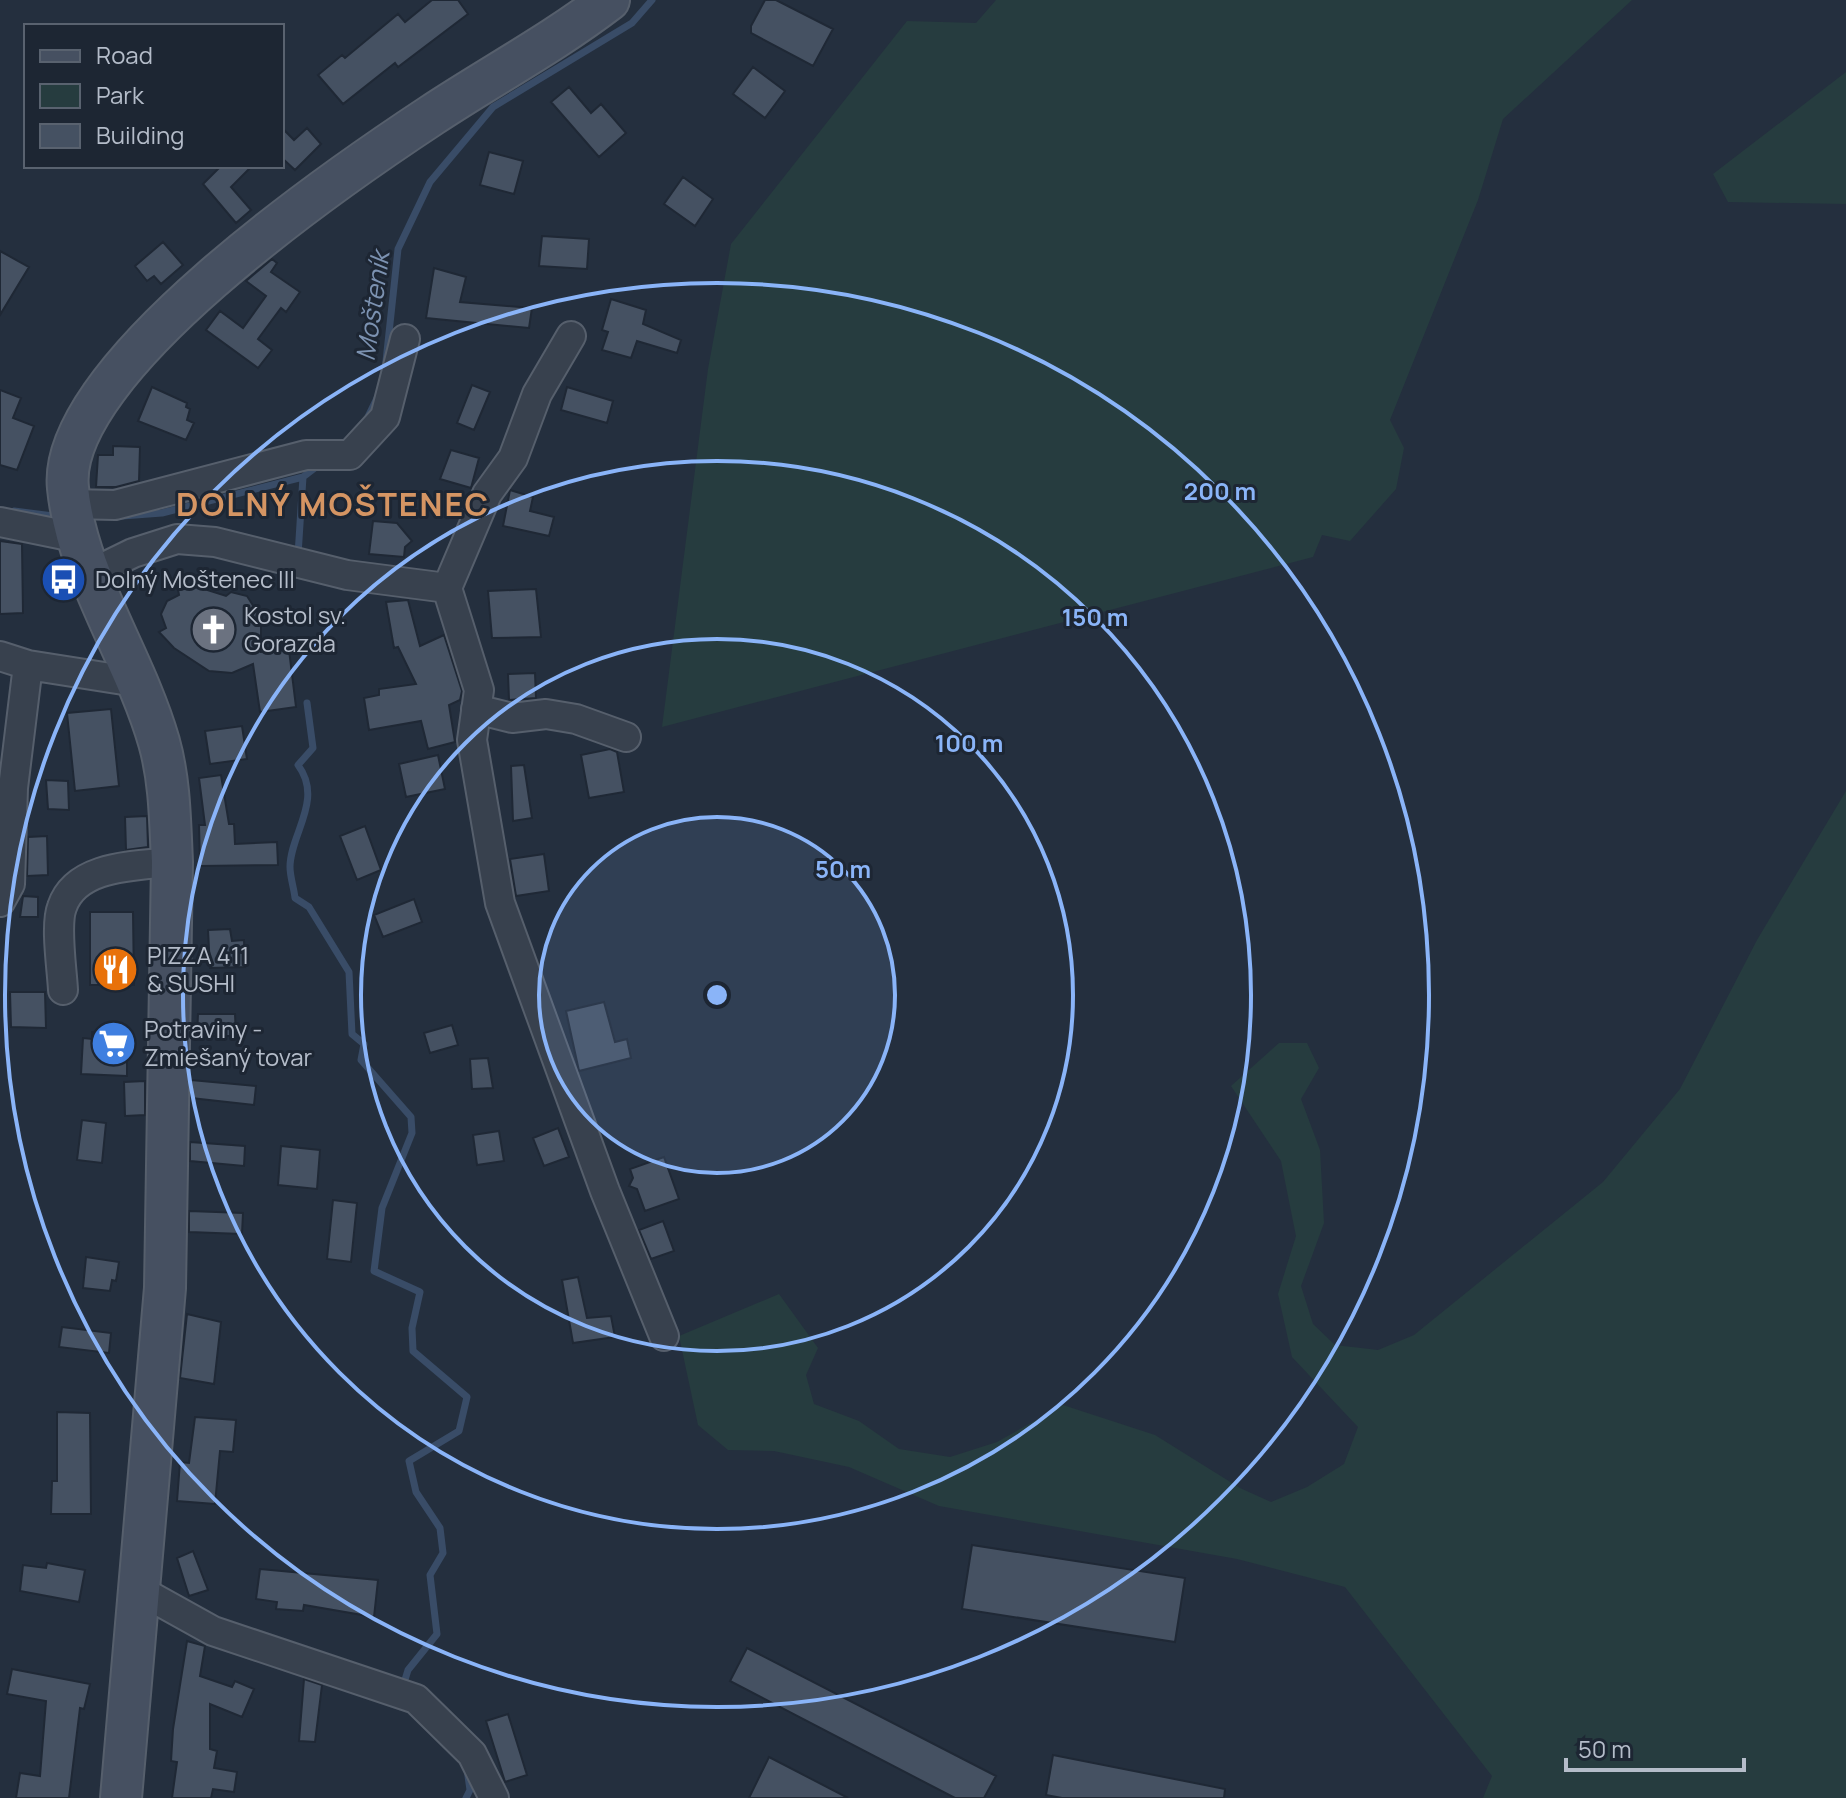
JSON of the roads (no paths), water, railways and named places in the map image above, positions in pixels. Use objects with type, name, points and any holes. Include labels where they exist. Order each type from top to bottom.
[{"type":"street","points":[[121,1798],[165,1288],[172,862],[166,773],[159,742],[72,523],[67,461],[77,431],[97,400],[166,321],[299,209],[432,115],[565,34],[609,0]]},
{"type":"street","points":[[571,336],[537,394],[513,458],[487,494],[447,588],[479,690],[472,740],[500,903],[605,1191],[664,1336]]},
{"type":"street","points":[[0,522],[72,523],[115,505],[306,455],[350,455],[385,417],[405,339]]},
{"type":"street","points":[[90,574],[133,553],[177,539],[215,542],[347,575],[447,588]]},
{"type":"street","points":[[0,656],[28,665],[136,682]]},
{"type":"street","points":[[0,902],[10,884],[13,788],[28,665]]},
{"type":"street","points":[[476,709],[512,718],[546,714],[576,719],[626,737]]},
{"type":"street","points":[[63,990],[60,910],[71,890],[106,870],[172,862]]},
{"type":"street","points":[[141,1591],[213,1631],[407,1695],[472,1754],[494,1798]]},
{"type":"waterway","name":"Mošteník","points":[[386,361],[398,249],[430,182],[493,107],[632,23],[652,0]]},
{"type":"waterway","name":"Mošteník","points":[[366,421],[378,396]]},
{"type":"waterway","name":"Mošteník","points":[[298,555],[303,477],[320,464]]},
{"type":"waterway","points":[[122,516],[162,513],[303,477]]},
{"type":"waterway","points":[[14,511],[61,517]]},
{"type":"waterway","name":"Mošteník","points":[[307,703],[313,748],[298,765],[308,791],[304,817],[291,855],[290,871],[295,898],[309,907],[349,972],[352,1034],[364,1044],[361,1060],[411,1117],[412,1133],[382,1208],[374,1271],[420,1292],[412,1328],[413,1351],[467,1397],[459,1431],[409,1461],[416,1492],[440,1528],[443,1553],[430,1575],[437,1634],[408,1670],[406,1686]]},
{"type":"waterway","name":"Mošteník","points":[[466,1798],[470,1790],[467,1769]]},
{"type":"place","name":"Dolný Moštenec III","points":[[64,580]]},
{"type":"place","name":"Kostol sv. Gorazda","points":[[213,630]]},
{"type":"place","name":"PIZZA 411 & SUSHI","points":[[116,970]]},
{"type":"place","name":"Potraviny - Zmiešaný tovar","points":[[113,1044]]},
{"type":"district","name":"DOLNÝ MOŠTENEC","points":[[333,505]]}]
